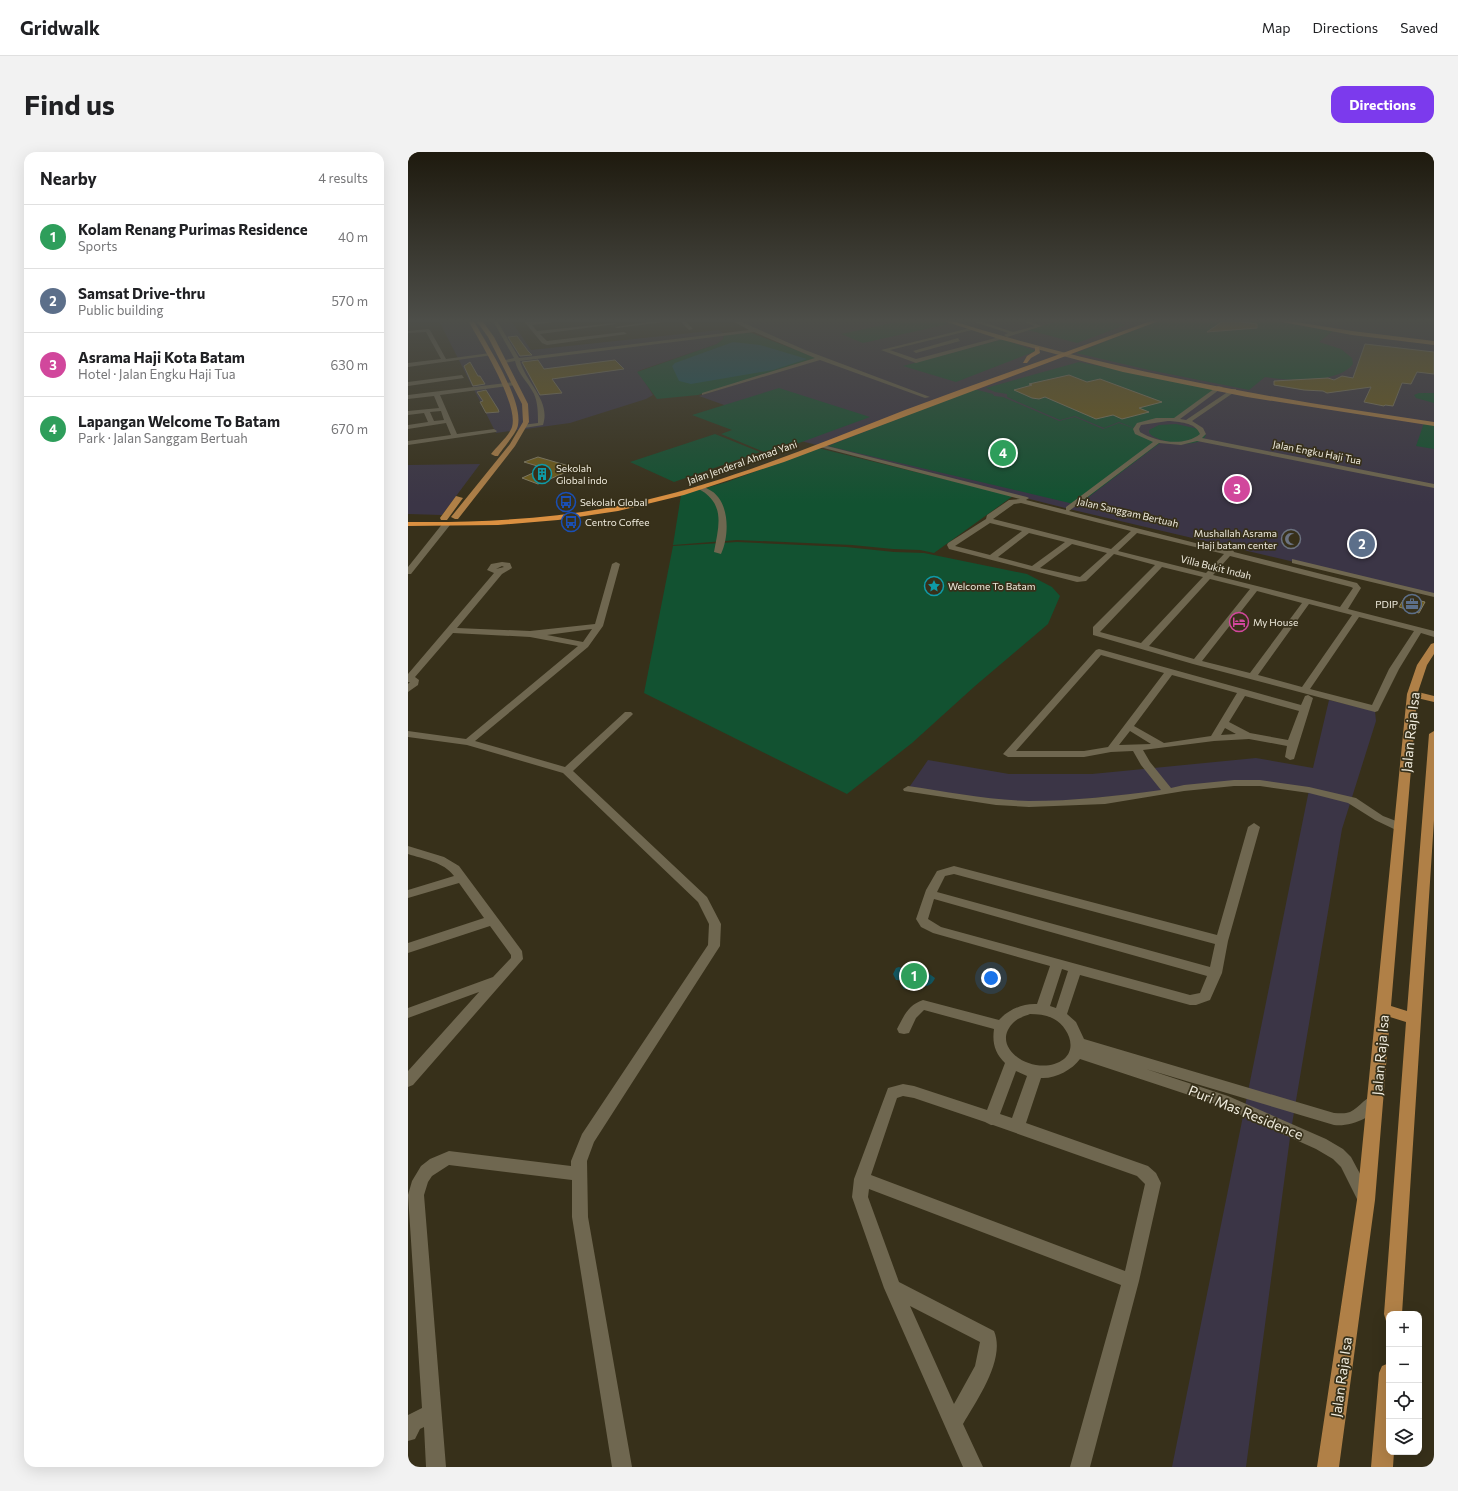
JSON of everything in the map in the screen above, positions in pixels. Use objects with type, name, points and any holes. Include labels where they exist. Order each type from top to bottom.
[{"type":"highway","name":"Jalan Jenderal Ahmad Yani","points":[[408,516],[445,521],[455,517],[523,514],[600,504],[642,496],[711,476],[975,380]]},
{"type":"highway","name":"Jalan Jenderal Ahmad Yani","points":[[408,524],[445,521],[522,521],[607,510],[698,487],[818,446],[994,380]]},
{"type":"highway","points":[[874,417],[884,421]]},
{"type":"main road","points":[[490,460],[515,424],[513,407],[503,380]]},
{"type":"main road","points":[[455,517],[513,445],[526,422],[525,404],[512,380]]},
{"type":"main road","points":[[1181,380],[1338,410],[1434,423]]},
{"type":"main road","points":[[1183,380],[1219,388]]},
{"type":"main road","points":[[445,521],[463,494]]},
{"type":"main road","name":"Jalan Raja Isa","points":[[1328,1467],[1366,1200],[1412,694],[1422,665],[1434,646]]},
{"type":"main road","points":[[1412,694],[1434,699]]},
{"type":"main road","name":"Jalan Raja Isa","points":[[1393,1311],[1430,833],[1434,734]]},
{"type":"main road","points":[[1384,1010],[1415,1019]]},
{"type":"main road","points":[[1382,1467],[1388,1383]]},
{"type":"street","points":[[419,380],[423,395]]},
{"type":"street","points":[[428,381],[432,380]]},
{"type":"street","points":[[524,426],[541,424],[541,412],[535,392],[527,380]]},
{"type":"street","points":[[704,394],[748,380]]},
{"type":"street","points":[[880,380],[927,398]]},
{"type":"street","points":[[408,397],[514,384]]},
{"type":"street","points":[[1175,420],[1219,388]]},
{"type":"street","points":[[1186,422],[1233,390]]},
{"type":"street","points":[[520,393],[535,392]]},
{"type":"street","points":[[436,393],[455,437]]},
{"type":"street","points":[[408,413],[442,409]]},
{"type":"street","points":[[426,411],[432,424]]},
{"type":"street","name":"Jalan Engku Haji Tua","points":[[1175,420],[1151,420],[1137,426],[1137,433],[1158,441],[1178,443],[1196,440],[1434,486]]},
{"type":"street","points":[[1175,420],[1186,422],[1202,431],[1203,434],[1196,440]]},
{"type":"street","points":[[408,427],[448,421]]},
{"type":"street","points":[[408,443],[494,431]]},
{"type":"street","points":[[1069,509],[1158,441]]},
{"type":"street","name":"Jalan Sanggam Bertuah","points":[[818,446],[1069,509],[1434,595]]},
{"type":"street","points":[[698,487],[707,490],[721,504],[723,518],[718,552]]},
{"type":"street","points":[[1137,529],[1080,580],[952,548],[951,545],[991,521],[990,517],[1012,502],[1019,501],[1137,529],[1230,552],[1354,585],[1357,588],[1343,610]]},
{"type":"street","points":[[408,572],[445,521]]},
{"type":"street","name":"Villa Bukit Indah","points":[[991,521],[1434,634]]},
{"type":"street","points":[[991,558],[1026,531]]},
{"type":"street","points":[[1033,569],[1071,541]]},
{"type":"street","points":[[1143,647],[1230,552]]},
{"type":"street","points":[[468,742],[585,645],[599,626],[616,564]]},
{"type":"street","points":[[1160,564],[1096,629],[1096,633],[1252,677],[1306,694],[1375,708],[1394,669],[1419,630]]},
{"type":"street","points":[[408,682],[499,572]]},
{"type":"street","points":[[1196,662],[1254,588]]},
{"type":"street","points":[[1252,677],[1307,601]]},
{"type":"street","points":[[1290,757],[1292,744],[1303,710],[1306,694],[1357,614]]},
{"type":"street","points":[[530,634],[599,626]]},
{"type":"street","points":[[450,630],[530,634],[585,645]]},
{"type":"street","points":[[1292,744],[1249,736],[1214,738],[1162,746],[1111,749],[1084,754],[1008,754],[1099,652],[1303,710]]},
{"type":"street","points":[[1111,749],[1170,672]]},
{"type":"street","points":[[1214,738],[1242,693]]},
{"type":"street","points":[[567,770],[628,714]]},
{"type":"street","points":[[1224,723],[1249,736]]},
{"type":"street","points":[[1129,727],[1162,746]]},
{"type":"street","points":[[408,734],[468,742],[567,770],[703,900],[715,924],[714,946],[587,1139],[579,1161],[580,1217],[622,1467]]},
{"type":"street","points":[[1136,747],[1145,763],[1168,792]]},
{"type":"street","points":[[908,789],[996,802],[1029,804],[1105,801],[1168,792],[1184,788],[1234,783],[1260,784],[1309,790],[1352,800],[1379,818],[1400,827]]},
{"type":"street","points":[[1222,941],[954,870],[946,871],[940,874],[930,894],[922,919],[925,924],[937,930],[1196,1000],[1205,996],[1215,973],[1222,941],[1254,827]]},
{"type":"street","points":[[408,850],[449,864],[455,869],[460,878],[517,954],[517,959],[515,962],[408,1081]]},
{"type":"street","points":[[408,894],[460,878]]},
{"type":"street","points":[[930,894],[1215,973]]},
{"type":"street","points":[[408,948],[493,920]]},
{"type":"street","points":[[1042,1009],[1058,963]]},
{"type":"street","points":[[1060,1016],[1076,968]]},
{"type":"street","points":[[408,1013],[497,981]]},
{"type":"street","points":[[904,1029],[912,1014],[916,1009],[923,1005],[1001,1026]]},
{"type":"street","points":[[1029,1009],[1042,1009],[1060,1016],[1073,1028],[1077,1047],[1065,1065],[1052,1071],[1036,1072],[1028,1070],[1012,1062],[1002,1052],[998,1039],[1001,1026],[1008,1018],[1017,1012],[1029,1009]]},
{"type":"street","name":"Puri Mas Residence","points":[[1077,1047],[1334,1119],[1352,1119],[1376,1100]]},
{"type":"street","name":"Puri Mas Residence","points":[[1077,1047],[1223,1100],[1322,1144],[1338,1154],[1346,1162],[1366,1200]]},
{"type":"street","points":[[991,1118],[1012,1062]]},
{"type":"street","points":[[1017,1126],[1036,1072]]},
{"type":"street","points":[[973,1467],[893,1288],[860,1196],[862,1179],[893,1092],[903,1090],[914,1092],[1017,1126],[1142,1171],[1153,1183],[1152,1193],[1131,1280],[1080,1467]]},
{"type":"street","points":[[436,1467],[416,1195],[422,1176],[434,1164],[449,1158],[580,1174]]},
{"type":"street","points":[[862,1179],[1131,1280]]},
{"type":"street","points":[[893,1288],[988,1337],[989,1347],[983,1367],[953,1424]]},
{"type":"street","points":[[408,1432],[413,1422],[432,1413]]},
{"type":"shaded area","points":[[469,380],[644,380],[653,395],[646,399],[570,423],[496,433]]},
{"type":"shaded area","points":[[748,380],[1434,380],[1434,595],[1069,509],[789,438],[803,433],[699,396]]},
{"type":"shaded area","points":[[480,464],[442,515],[408,514],[408,465]]},
{"type":"shaded area","points":[[1329,700],[1375,711],[1376,721],[1342,829],[1291,1130],[1246,1467],[1172,1467],[1309,790],[1260,783],[1029,804],[908,789],[928,760],[1009,774],[1092,774],[1256,758],[1313,768]]},
{"type":"green space","points":[[643,380],[745,380],[698,395],[657,399]]},
{"type":"green space","points":[[1013,380],[1172,380],[1216,389],[1175,419],[1137,424],[1134,428],[1119,422],[1104,428],[1075,416],[1060,420],[1007,397],[1007,394],[995,392],[986,388]]},
{"type":"green space","points":[[1201,380],[1261,380],[1249,390]]},
{"type":"green space","points":[[779,388],[870,417],[769,454],[721,434],[732,430],[692,415]]},
{"type":"green space","points":[[974,389],[993,394],[994,396],[1003,397],[1059,421],[1075,417],[1103,429],[1119,423],[1139,430],[1145,438],[1160,443],[1078,505],[828,446]]},
{"type":"green space","points":[[1419,393],[1434,393],[1434,403],[1416,398],[1414,395]]},
{"type":"green space","points":[[1424,423],[1434,424],[1434,449],[1416,446]]},
{"type":"green space","points":[[1176,424],[1199,429],[1206,435],[1202,440],[1188,444],[1161,440],[1149,433],[1149,430],[1159,425]]},
{"type":"green space","points":[[715,434],[760,452],[674,482],[630,462]]},
{"type":"green space","points":[[818,448],[1013,496],[934,553],[920,550],[852,545],[737,540],[673,545],[681,495],[727,482]]},
{"type":"green space","points":[[737,542],[846,547],[894,552],[924,553],[1027,574],[1052,587],[1060,596],[1048,624],[975,686],[912,743],[847,794],[644,693],[673,546]]},
{"type":"water","points":[[679,380],[712,380],[691,384]]},
{"type":"water","points":[[899,967],[916,973],[928,973],[935,978],[930,985],[927,986],[909,982],[910,987],[904,989],[901,984],[907,981],[896,980],[893,974],[896,968]]},
{"type":"building","points":[[470,380],[483,380],[485,384],[473,386]]},
{"type":"building","points":[[532,380],[553,380],[562,393],[540,395]]},
{"type":"building","points":[[1045,380],[1083,380],[1087,382],[1104,380],[1162,402],[1139,408],[1149,412],[1122,419],[1113,415],[1096,419],[1045,397],[1039,399],[1032,398],[1014,390],[1032,385],[1029,384]]},
{"type":"building","points":[[1413,380],[1411,384],[1402,383],[1393,406],[1384,406],[1364,402],[1371,387],[1327,393],[1323,391],[1304,390],[1274,385],[1274,381]]},
{"type":"building","points":[[486,390],[499,412],[486,413],[480,402],[483,401],[477,392]]},
{"type":"building","name":"Sekolah Global indo","points":[[538,457],[576,468],[538,484],[522,478],[544,468],[524,462]]},
{"type":"building","name":"PDIP","points":[[1405,597],[1425,602],[1419,613],[1399,607]]},
{"type":"place","name":"Lapangan Welcome To Batam","points":[[1003,453]]},
{"type":"place","name":"Sekolah Global indo","points":[[542,474]]},
{"type":"place","name":"Asrama Haji Kota Batam","points":[[1237,489]]},
{"type":"place","name":"Sekolah Global","points":[[566,502]]},
{"type":"place","name":"Centro Coffee","points":[[571,522]]},
{"type":"place","name":"Mushallah Asrama Haji batam center","points":[[1291,539]]},
{"type":"place","name":"Samsat Drive-thru","points":[[1362,544]]},
{"type":"place","name":"Welcome To Batam","points":[[934,586]]},
{"type":"place","name":"PDIP","points":[[1412,604]]},
{"type":"place","name":"My House","points":[[1239,622]]},
{"type":"place","name":"Kolam Renang Purimas Residence","points":[[914,976]]}]
